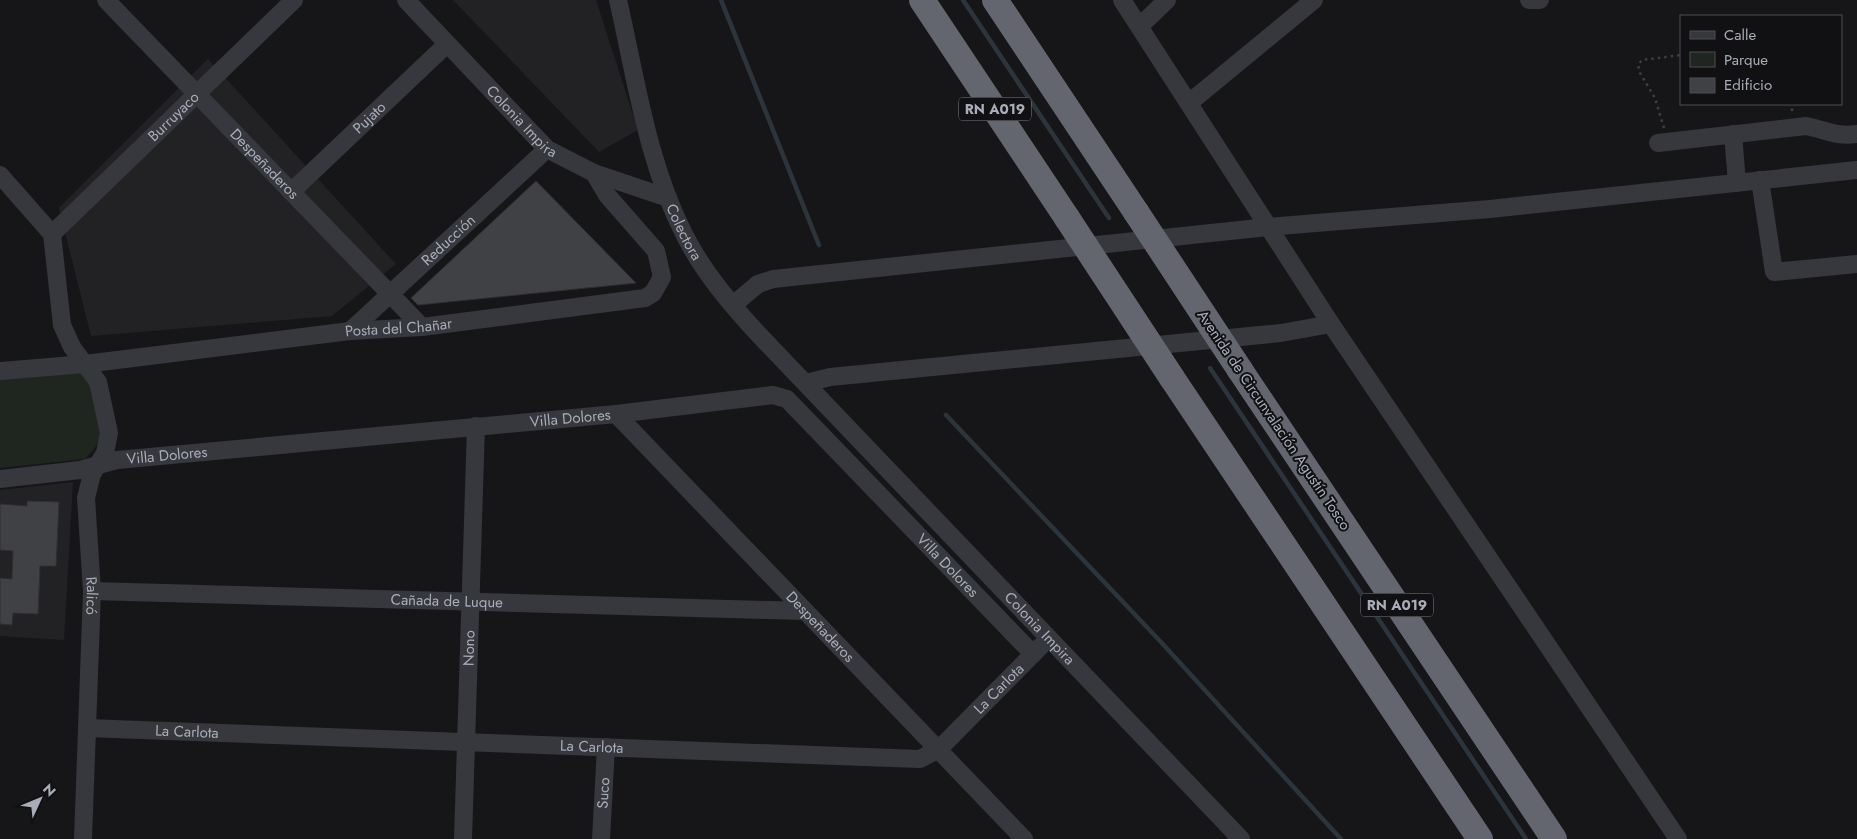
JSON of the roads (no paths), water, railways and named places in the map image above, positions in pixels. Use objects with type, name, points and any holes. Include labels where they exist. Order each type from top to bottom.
[{"type":"highway","name":"RN A019","points":[[922,0],[1480,839]]},
{"type":"highway","name":"Avenida de Circunvalación Agustín Tosco","points":[[994,0],[1554,839]]},
{"type":"street","name":"Despeñaderos","points":[[106,0],[422,327]]},
{"type":"street","name":"Burruyaco","points":[[52,234],[195,93],[294,0]]},
{"type":"street","name":"Colonia Impira","points":[[406,0],[547,149],[594,173],[668,198]]},
{"type":"street","name":"Colectora","points":[[618,0],[652,155],[668,198],[697,257],[733,305],[840,417]]},
{"type":"street","points":[[1122,0],[1331,324],[1678,839]]},
{"type":"street","points":[[1140,26],[1167,0]]},
{"type":"street","points":[[1189,103],[1314,0]]},
{"type":"street","points":[[1529,0],[1540,0]]},
{"type":"street","name":"Pujato","points":[[291,192],[447,44]]},
{"type":"street","points":[[1663,142],[1806,126],[1822,129],[1834,136],[1857,134]]},
{"type":"street","points":[[1733,134],[1737,183]]},
{"type":"street","name":"Reducción","points":[[350,330],[547,149]]},
{"type":"street","points":[[733,305],[758,284],[773,279],[1268,227],[1490,209],[1857,170]]},
{"type":"street","name":"Posta del Chañar","points":[[0,371],[85,364],[350,330],[422,327],[645,298],[653,293],[662,277],[656,251],[607,195],[594,173]]},
{"type":"street","points":[[0,175],[52,234]]},
{"type":"street","points":[[1760,180],[1774,272],[1857,264]]},
{"type":"street","name":"Ralicó","points":[[52,234],[62,325],[72,347],[98,382],[109,433],[105,452],[88,485],[86,498],[92,590],[83,839]]},
{"type":"street","points":[[806,383],[830,376],[1281,333],[1331,324]]},
{"type":"street","name":"Villa Dolores","points":[[0,479],[80,470],[117,460],[616,414],[773,395],[787,399],[1033,654]]},
{"type":"street","name":"Despeñaderos","points":[[616,414],[1024,839]]},
{"type":"street","name":"Colonia Impira","points":[[840,417],[1241,839]]},
{"type":"street","name":"Nono","points":[[463,839],[476,426]]},
{"type":"street","name":"Cañada de Luque","points":[[92,590],[803,610]]},
{"type":"street","name":"La Carlota","points":[[87,728],[920,759],[939,749],[1049,638]]},
{"type":"street","name":"Suco","points":[[602,839],[606,747]]},
{"type":"waterway","points":[[721,0],[819,245]]},
{"type":"waterway","points":[[963,0],[1109,218]]},
{"type":"waterway","points":[[1210,368],[1526,839]]},
{"type":"waterway","points":[[946,415],[1160,641],[1341,839]]}]
